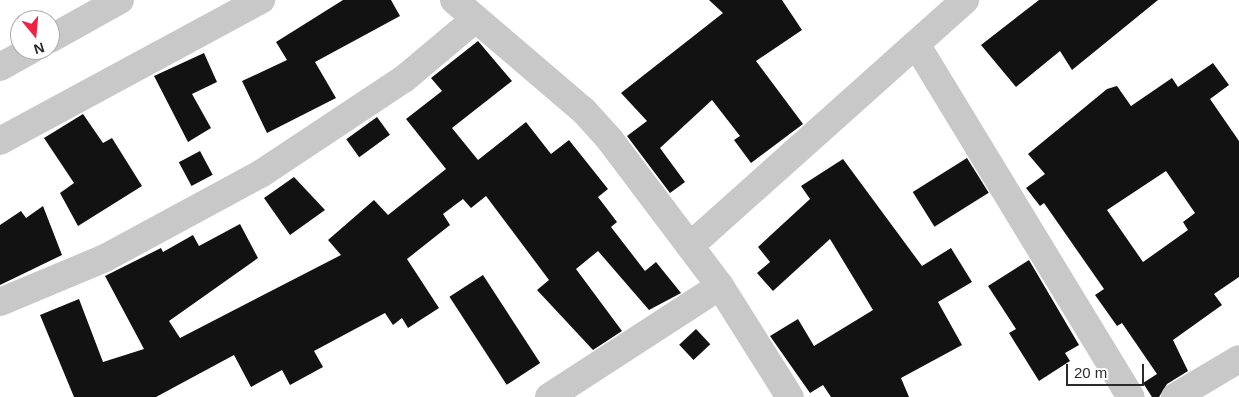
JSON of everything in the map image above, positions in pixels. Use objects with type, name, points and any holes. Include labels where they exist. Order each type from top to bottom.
[{"type":"street","points":[[60,33],[120,0]]},
{"type":"street","points":[[0,141],[261,0]]},
{"type":"street","points":[[454,0],[474,20],[584,111],[720,286],[790,397]]},
{"type":"street","points":[[690,246],[965,0]]},
{"type":"street","points":[[0,302],[105,258],[262,173],[405,78],[474,20]]},
{"type":"street","points":[[916,44],[1131,397]]},
{"type":"street","points":[[0,67],[13,60]]},
{"type":"street","points":[[549,397],[720,286]]},
{"type":"street","points":[[1175,397],[1239,359]]},
{"type":"building","points":[[343,0],[391,0],[400,16],[315,62],[336,98],[267,133],[242,81],[287,60],[276,42]]},
{"type":"building","points":[[709,0],[782,0],[802,30],[756,61],[803,124],[751,163],[734,140],[740,136],[712,100],[660,148],[685,182],[670,193],[627,136],[647,121],[621,93],[723,13]]},
{"type":"building","points":[[1039,0],[1158,0],[1072,70],[1060,51],[1016,87],[981,45]]},
{"type":"building","points":[[478,41],[512,81],[452,128],[478,160],[526,122],[551,154],[569,140],[608,189],[598,197],[617,222],[611,227],[645,271],[656,262],[681,293],[649,310],[598,251],[576,269],[622,331],[593,350],[537,290],[549,280],[486,196],[471,208],[463,199],[443,214],[450,225],[407,259],[439,308],[408,328],[402,318],[393,325],[385,313],[314,351],[323,367],[290,385],[282,370],[251,387],[234,355],[156,397],[74,397],[40,315],[79,299],[103,362],[144,349],[105,276],[161,248],[163,252],[193,235],[199,246],[240,224],[258,258],[169,321],[180,338],[341,255],[328,240],[374,200],[388,215],[446,169],[406,119],[442,91],[431,78]]},
{"type":"building","points":[[204,53],[217,82],[192,94],[211,128],[188,142],[154,76]]},
{"type":"building","points":[[1213,63],[1229,85],[1210,99],[1239,141],[1239,277],[1214,294],[1222,305],[1173,340],[1188,371],[1167,384],[1159,397],[1152,397],[1143,383],[1157,374],[1122,323],[1117,326],[1095,295],[1104,289],[1044,203],[1040,206],[1026,188],[1045,174],[1028,154],[1107,89],[1117,86],[1131,106],[1172,78],[1178,87]],"holes":[[[1166,171],[1195,213],[1183,222],[1188,230],[1143,262],[1107,210]]]},
{"type":"building","points":[[83,114],[103,143],[112,138],[142,186],[78,226],[60,193],[74,183],[44,138]]},
{"type":"building","points":[[377,117],[390,135],[359,157],[346,139]]},
{"type":"building","points":[[200,151],[213,175],[191,186],[179,162]]},
{"type":"building","points":[[967,158],[989,193],[934,227],[913,192]]},
{"type":"building","points":[[843,159],[922,266],[951,248],[972,282],[938,302],[962,345],[901,378],[909,397],[831,397],[823,385],[810,393],[770,336],[798,319],[814,346],[873,310],[830,239],[773,291],[757,273],[770,262],[758,247],[810,199],[801,186]]},
{"type":"building","points":[[294,177],[325,210],[290,235],[264,198]]},
{"type":"building","points":[[43,206],[62,255],[0,285],[0,225],[21,211],[26,218]]},
{"type":"building","points":[[1029,260],[1079,345],[1065,353],[1070,361],[1039,381],[1009,333],[1016,329],[988,286]]},
{"type":"building","points":[[483,275],[540,363],[507,385],[449,297]]},
{"type":"building","points":[[696,329],[710,344],[694,360],[679,345]]}]
